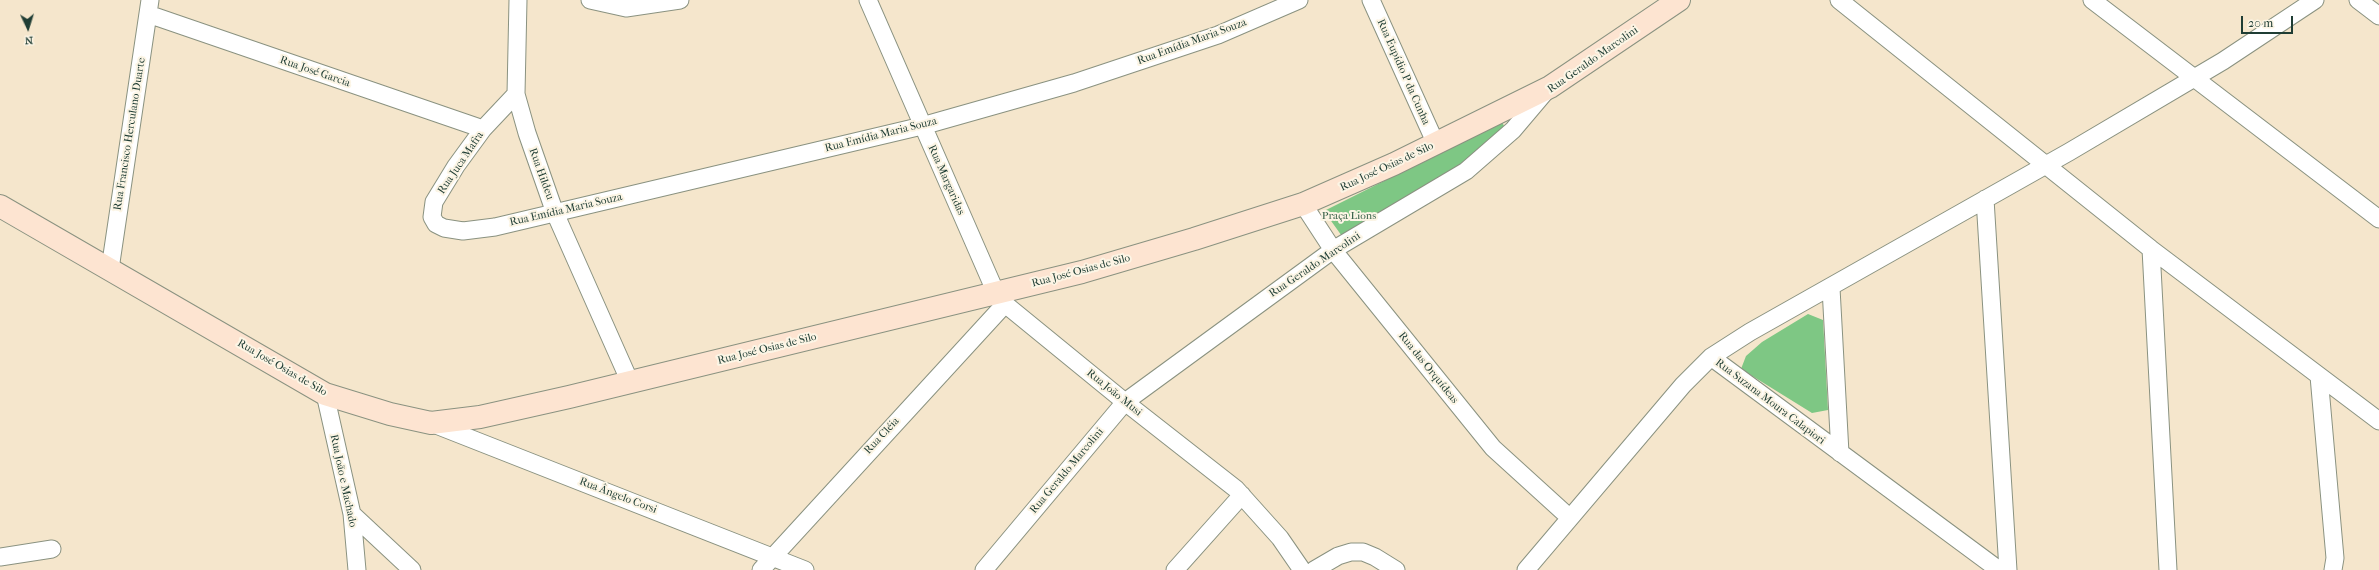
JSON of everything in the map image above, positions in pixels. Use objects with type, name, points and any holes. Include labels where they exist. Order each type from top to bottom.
[{"type":"street","name":"Rua Hildeu","points":[[518,0],[516,94],[527,133],[555,213],[630,382]]},
{"type":"street","points":[[590,0],[626,8],[680,0]]},
{"type":"street","name":"Rua Margaridas","points":[[868,0],[922,126],[1000,298]]},
{"type":"street","name":"Rua Emídia Maria Souza","points":[[452,231],[495,227],[922,126],[1074,83],[1218,35],[1300,0]]},
{"type":"street","name":"Rua Eupídio P da Cunha","points":[[1371,0],[1436,144]]},
{"type":"street","name":"Rua Geraldo Marcolini","points":[[984,570],[1125,402],[1333,250],[1466,171],[1513,130],[1550,87],[1679,0]]},
{"type":"street","points":[[1839,0],[2047,164],[2151,249],[2379,421]]},
{"type":"street","points":[[2092,0],[2379,219]]},
{"type":"street","points":[[1711,357],[1750,332],[1831,288],[2047,164],[2266,34],[2315,0]]},
{"type":"street","points":[[2358,0],[2379,16]]},
{"type":"street","name":"Rua José Garcia","points":[[149,7],[483,129]]},
{"type":"street","name":"Rua Francisco Herculano Duarte","points":[[110,269],[149,7]]},
{"type":"street","name":"Rua José Osias de Silo","points":[[0,206],[325,394],[390,414],[431,423],[480,417],[1000,298],[1303,204],[1335,191],[1436,144],[1550,87]]},
{"type":"street","name":"Rua Juca Mafra","points":[[452,231],[436,224],[432,217],[434,202],[456,166],[483,129],[516,94]]},
{"type":"street","points":[[1985,200],[2008,570]]},
{"type":"street","name":"Rua das Orquídeas","points":[[1303,204],[1333,250],[1493,448],[1570,518]]},
{"type":"street","points":[[2151,249],[2168,570]]},
{"type":"street","points":[[1831,288],[1840,453]]},
{"type":"street","name":"Rua João Musi","points":[[1000,298],[1125,402],[1239,492],[1280,538],[1302,570]]},
{"type":"street","name":"Rua Cléia","points":[[761,570],[1000,298]]},
{"type":"street","name":"Rua Suzana Moura Calapiori","points":[[1526,570],[1678,391],[1711,357],[1999,570]]},
{"type":"street","points":[[2320,376],[2335,558],[2333,570]]},
{"type":"street","name":"Rua João e Machado","points":[[325,394],[352,514],[358,570]]},
{"type":"street","name":"Rua Ângelo Corsi","points":[[431,423],[805,570]]},
{"type":"street","points":[[1175,570],[1239,492]]},
{"type":"street","points":[[352,514],[412,570]]},
{"type":"street","points":[[0,557],[52,549]]},
{"type":"street","points":[[1314,570],[1338,556],[1357,552],[1375,557],[1396,570]]},
{"type":"green space","name":"Praça Lions","points":[[1502,122],[1506,130],[1471,160],[1344,239],[1324,211]]},
{"type":"green space","points":[[1808,314],[1823,320],[1828,410],[1812,413],[1741,369],[1746,356],[1762,342]]}]
